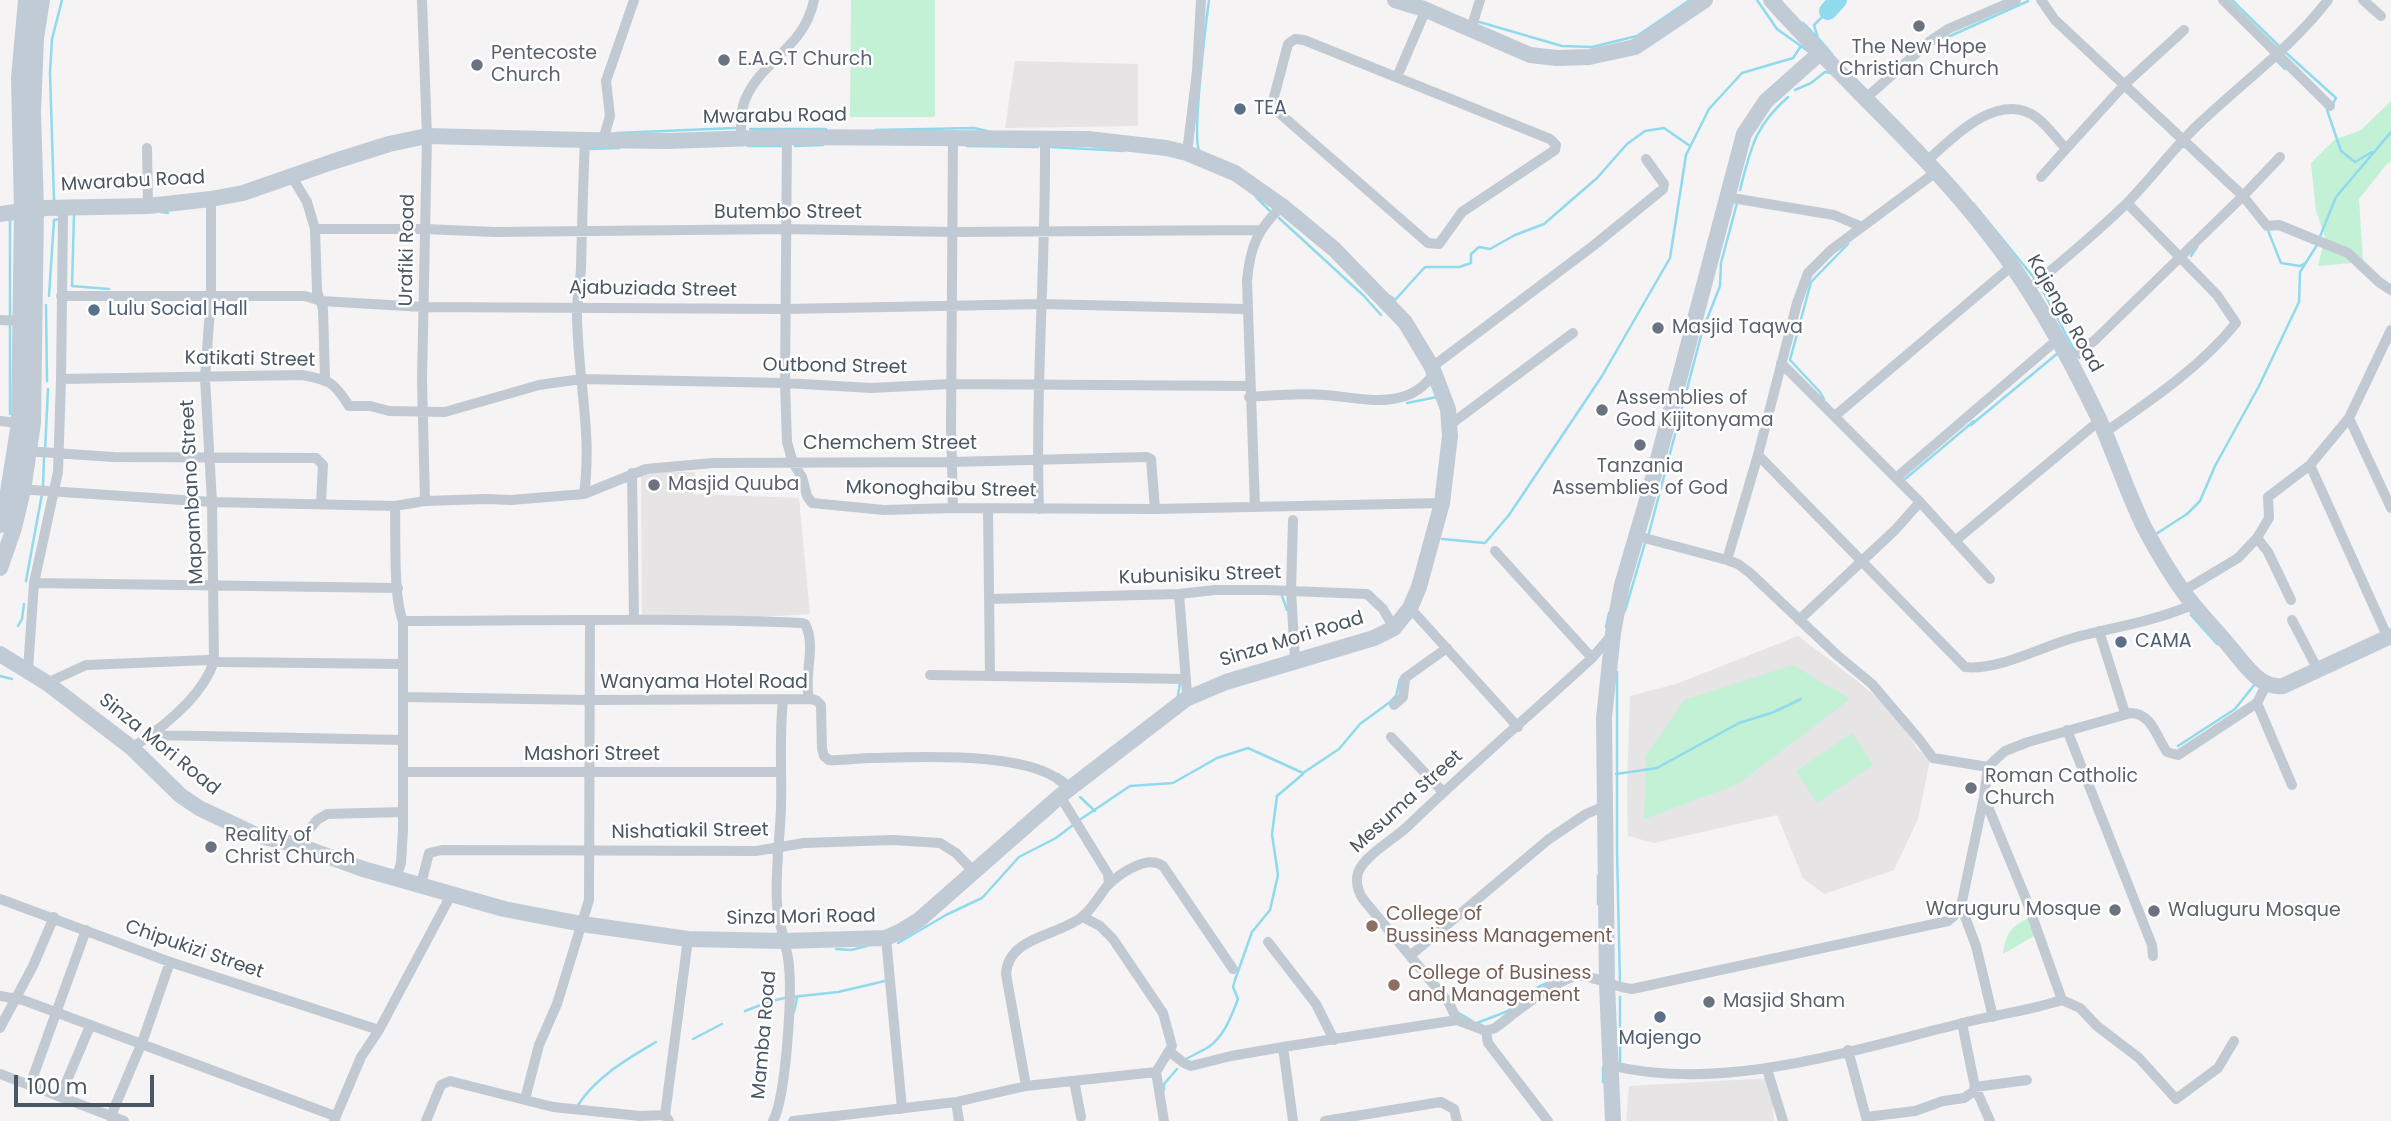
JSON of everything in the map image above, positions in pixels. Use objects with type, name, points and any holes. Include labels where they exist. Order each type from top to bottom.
[{"type":"street","points":[[0,568],[13,528],[22,452],[33,423],[29,210],[19,78],[20,43],[26,0]]},
{"type":"street","points":[[22,452],[19,423],[20,321],[29,210],[36,38],[42,0]]},
{"type":"street","name":"Urafiki Road","points":[[422,0],[427,136],[423,307],[425,501]]},
{"type":"street","points":[[603,140],[610,116],[606,81],[634,0]]},
{"type":"street","points":[[741,138],[745,99],[758,78],[799,36],[808,21],[814,0]]},
{"type":"street","points":[[1187,153],[1197,71],[1201,0]]},
{"type":"street","points":[[1395,0],[1423,9],[1531,55],[1558,58],[1589,57],[1635,47],[1705,0]]},
{"type":"street","points":[[1471,29],[1480,0]]},
{"type":"street","name":"Kajenge Road","points":[[1771,0],[1931,167],[1987,230],[2013,265],[2058,339],[2102,427],[2144,526],[2187,596],[2266,685]]},
{"type":"street","points":[[1866,98],[1929,42],[1948,29],[2016,0]]},
{"type":"street","points":[[2041,0],[2055,20],[2243,196],[2267,226],[2279,225],[2348,253],[2391,290]]},
{"type":"street","points":[[2223,0],[2330,106]]},
{"type":"street","points":[[2029,289],[2127,203],[2183,139],[2244,82],[2279,54],[2313,20],[2328,0]]},
{"type":"street","points":[[2364,0],[2381,16]]},
{"type":"street","points":[[1397,77],[1424,14],[1423,9]]},
{"type":"street","points":[[2041,177],[2124,84],[2184,30]]},
{"type":"street","points":[[1298,39],[1397,77],[1550,139],[1556,145],[1555,150],[1462,212],[1439,244],[1428,243],[1278,112],[1274,102],[1288,44],[1298,39]]},
{"type":"street","points":[[1614,1121],[1609,1065],[1607,985],[1604,718],[1613,633],[1622,585],[1744,134],[1766,101],[1821,52]]},
{"type":"street","points":[[1727,560],[1758,455],[1797,303],[1808,273],[1831,250],[1862,227],[1931,167],[1965,128],[1984,115],[2018,110],[2035,116],[2066,149]]},
{"type":"street","name":"Mwarabu Road","points":[[0,214],[60,207],[148,206],[211,199],[243,193],[389,144],[427,136],[585,141],[787,137],[953,137],[1045,141],[1088,139],[1166,148],[1187,153],[1235,173],[1282,206],[1334,249],[1405,322],[1433,370]]},
{"type":"street","name":"Mkonoghaibu Street","points":[[787,137],[787,442],[807,496],[816,505],[884,510],[1155,509],[1442,503]]},
{"type":"street","points":[[953,137],[953,508]]},
{"type":"street","points":[[584,494],[587,433],[577,307],[585,141]]},
{"type":"street","points":[[1039,509],[1037,459],[1046,231],[1045,141]]},
{"type":"street","points":[[146,148],[148,206]]},
{"type":"street","points":[[2067,358],[2094,341],[2280,157]]},
{"type":"street","name":"Outbond Street","points":[[423,412],[445,412],[539,385],[581,380],[785,383],[871,388],[951,384],[1039,385],[1249,391],[1387,400],[1407,396],[1426,386],[1433,370],[1663,189],[1664,184],[1646,159]]},
{"type":"street","points":[[292,177],[307,202],[315,229],[325,378]]},
{"type":"street","points":[[1726,197],[1834,215],[1862,227]]},
{"type":"street","name":"Mapambano Street","points":[[132,748],[152,735],[200,691],[210,676],[214,662],[215,584],[205,377],[211,295],[211,199]]},
{"type":"street","points":[[1955,541],[2102,427],[2184,373],[2236,323],[2217,295],[2127,203]]},
{"type":"street","points":[[1255,507],[1246,309],[1249,258],[1260,230],[1282,206]]},
{"type":"street","points":[[28,670],[34,583],[54,492],[59,455],[60,207]]},
{"type":"street","name":"Butembo Street","points":[[315,229],[494,232],[786,229],[952,232],[1260,230]]},
{"type":"street","points":[[1836,415],[2013,265]]},
{"type":"street","name":"Ajabuziada Street","points":[[61,296],[305,296],[321,301],[423,307],[785,309],[1043,304],[1246,309]]},
{"type":"street","points":[[0,320],[20,321]]},
{"type":"street","points":[[1758,455],[1965,667],[1988,666],[2187,607],[2187,596],[2238,558],[2257,538],[2269,518],[2268,497],[2310,465],[2349,418],[2391,330]]},
{"type":"street","points":[[1451,424],[1573,333]]},
{"type":"street","points":[[1896,478],[2058,339]]},
{"type":"street","points":[[1781,363],[1836,415],[1990,579]]},
{"type":"street","name":"Sinza Mori Road","points":[[0,654],[47,682],[132,748],[180,794],[199,808],[256,835],[297,845],[363,869],[451,895],[504,909],[582,924],[688,939],[783,941],[886,937],[919,920],[1064,792],[1186,699],[1226,682],[1374,638],[1394,628],[1410,608],[1419,587],[1442,503],[1451,424],[1433,370]]},
{"type":"street","name":"Katikati Street","points":[[61,379],[302,375],[325,378],[335,385],[349,406],[423,412]]},
{"type":"street","points":[[2349,418],[2391,508]]},
{"type":"street","points":[[0,421],[19,423]]},
{"type":"street","points":[[22,452],[59,455],[316,457],[323,465],[321,503]]},
{"type":"street","name":"Chemchem Street","points":[[16,489],[212,502],[395,506],[425,501],[511,500],[584,494],[646,469],[713,463],[952,462],[1146,457],[1151,459],[1153,466],[1155,509]]},
{"type":"street","points":[[1170,1052],[1184,1063],[1195,1066],[1283,1046],[1457,1020],[1486,1031],[1495,1028],[1549,989],[1577,975],[1607,985],[1632,989],[1941,923],[1954,917],[1961,906],[1988,767],[2005,751],[2125,713],[2144,716],[2167,752],[2178,755],[2257,703],[2266,685],[2283,686],[2389,637],[2310,465]]},
{"type":"street","points":[[632,473],[634,620]]},
{"type":"street","points":[[0,525],[3,504],[16,489]]},
{"type":"street","points":[[1799,620],[1920,502]]},
{"type":"street","points":[[395,506],[398,587],[403,621],[404,697],[401,863],[397,878]]},
{"type":"street","points":[[988,509],[990,676]]},
{"type":"street","points":[[1293,520],[1291,591],[1297,662]]},
{"type":"street","points":[[1637,536],[1727,560],[1750,573],[1877,690],[1933,758],[1988,767]]},
{"type":"street","points":[[2257,538],[2291,600]]},
{"type":"street","points":[[1495,551],[1592,658]]},
{"type":"street","points":[[34,583],[398,587]]},
{"type":"street","name":"Kubunisiku Street","points":[[990,599],[1179,594],[1215,590],[1367,594],[1383,609],[1394,628]]},
{"type":"street","points":[[1179,594],[1186,699]]},
{"type":"street","points":[[1410,608],[1518,727]]},
{"type":"street","points":[[525,1099],[539,1045],[557,1004],[589,900],[590,620]]},
{"type":"street","points":[[2292,620],[2318,670]]},
{"type":"street","points":[[403,621],[765,621],[805,625],[809,634],[806,689],[809,699]]},
{"type":"street","points":[[2099,631],[2125,713]]},
{"type":"street","name":"Mesuma Street","points":[[1457,1020],[1449,1003],[1363,899],[1356,881],[1358,872],[1363,864],[1592,658],[1613,633]]},
{"type":"street","points":[[1394,705],[1403,697],[1405,678],[1447,648]]},
{"type":"street","points":[[47,682],[86,665],[214,662],[403,664]]},
{"type":"street","points":[[930,675],[1186,678]]},
{"type":"street","name":"Wanyama Hotel Road","points":[[404,697],[809,699],[821,705],[822,753],[829,760],[944,758],[1005,761],[1057,776],[1064,792]]},
{"type":"street","name":"Mamba Road","points":[[773,1121],[783,1078],[789,1011],[789,965],[776,906],[781,808],[779,735],[783,700]]},
{"type":"street","points":[[2257,703],[2292,785]]},
{"type":"street","points":[[2067,730],[2152,944],[2153,956]]},
{"type":"street","points":[[152,735],[402,740]]},
{"type":"street","points":[[1391,737],[1443,792]]},
{"type":"street","name":"Mashori Street","points":[[403,772],[780,772]]},
{"type":"street","points":[[1064,792],[1108,874],[1109,884]]},
{"type":"street","points":[[1984,797],[2026,899],[2062,1000]]},
{"type":"street","points":[[1411,956],[1549,839],[1586,814],[1605,806]]},
{"type":"street","points":[[297,845],[317,820],[327,814],[402,812]]},
{"type":"street","name":"Nishatiakil Street","points":[[421,884],[429,853],[438,850],[756,851],[804,844],[893,840],[940,843],[956,853],[974,872]]},
{"type":"street","points":[[1026,1086],[1006,974],[1008,959],[1019,947],[1083,917],[1109,884],[1142,862],[1158,862],[1163,866],[1233,969]]},
{"type":"street","points":[[0,996],[57,1013],[223,1073],[334,1118],[361,1057],[379,1030],[451,895]]},
{"type":"street","name":"Chipukizi Street","points":[[0,899],[170,962],[379,1030]]},
{"type":"street","points":[[1961,906],[1976,946],[1993,1017]]},
{"type":"street","points":[[1083,917],[1100,926],[1112,939],[1163,1013],[1172,1041],[1170,1052],[1156,1072],[1164,1121]]},
{"type":"street","points":[[0,1028],[54,918]]},
{"type":"street","points":[[30,1086],[86,930]]},
{"type":"street","points":[[886,937],[902,1109]]},
{"type":"street","points":[[426,1121],[439,1088],[453,1081],[553,1107],[606,1117],[667,1118],[688,939]]},
{"type":"street","points":[[1269,942],[1316,1004],[1335,1040]]},
{"type":"street","points":[[112,1119],[170,962]]},
{"type":"street","points":[[1609,1065],[1632,1070],[1674,1073],[1767,1069],[1962,1023],[2028,1011],[2062,1000],[2080,1008],[2097,1026],[2139,1058],[2176,1099],[2218,1068],[2234,1041]]},
{"type":"street","points":[[1962,1023],[1975,1087],[1990,1121]]},
{"type":"street","points":[[60,1097],[90,1026]]},
{"type":"street","points":[[1486,1031],[1488,1043],[1548,1121]]},
{"type":"street","points":[[1283,1046],[1293,1121]]},
{"type":"street","points":[[1848,1050],[1866,1119],[1915,1111],[1943,1101],[1964,1098],[1973,1092],[1975,1087]]},
{"type":"street","points":[[1767,1069],[1783,1121]]},
{"type":"street","points":[[793,1121],[885,1116],[902,1109],[956,1102],[1026,1086],[1156,1072]]},
{"type":"street","points":[[0,1074],[112,1119],[124,1121]]},
{"type":"street","points":[[1975,1087],[2027,1080]]},
{"type":"street","points":[[1074,1081],[1081,1117]]},
{"type":"street","points":[[956,1102],[959,1121]]},
{"type":"street","points":[[1325,1121],[1441,1102],[1454,1109],[1457,1121]]},
{"type":"shaded area","points":[[1015,61],[1138,64],[1138,126],[1005,128]]},
{"type":"shaded area","points":[[641,471],[695,472],[693,494],[799,498],[810,614],[744,618],[642,615]]},
{"type":"shaded area","points":[[1798,636],[1903,719],[1916,747],[1930,760],[1918,819],[1894,870],[1824,894],[1803,878],[1777,815],[1654,843],[1628,836],[1630,696],[1676,684]]},
{"type":"shaded area","points":[[1771,1078],[1774,1121],[1626,1121],[1629,1086]]},
{"type":"green space","points":[[851,0],[935,0],[935,117],[850,117]]},
{"type":"green space","points":[[2391,101],[2391,161],[2359,199],[2363,262],[2318,266],[2325,237],[2316,211],[2311,163],[2334,140],[2361,130]]},
{"type":"green space","points":[[1793,665],[1850,699],[1738,784],[1644,819],[1646,756],[1684,700]]},
{"type":"green space","points":[[1852,733],[1873,765],[1817,803],[1796,771]]},
{"type":"green space","points":[[2030,918],[2036,935],[2003,954],[2010,932]]},
{"type":"waterway","points":[[54,200],[50,73],[52,39],[62,0]]},
{"type":"waterway","points":[[1199,150],[1198,103],[1209,0]]},
{"type":"waterway","points":[[1476,21],[1562,46],[1592,47],[1637,36],[1690,0]]},
{"type":"waterway","points":[[1757,0],[1777,29],[1808,51]]},
{"type":"waterway","points":[[1828,11],[1838,0]]},
{"type":"waterway","points":[[2232,0],[2279,46]]},
{"type":"waterway","points":[[1948,37],[2028,1]]},
{"type":"waterway","points":[[1803,23],[1818,38],[1814,25],[1828,11]]},
{"type":"waterway","points":[[1818,38],[1832,54]]},
{"type":"waterway","points":[[1442,539],[1485,543],[1509,515],[1602,376],[1670,258],[1686,155],[1709,109],[1742,73],[1793,58],[1801,46]]},
{"type":"waterway","points":[[2284,51],[2336,98],[2333,104]]},
{"type":"waterway","points":[[2275,59],[2285,69]]},
{"type":"waterway","points":[[1795,90],[1811,83],[1825,72],[1831,73]]},
{"type":"waterway","points":[[1740,190],[1755,139],[1768,118],[1788,97]]},
{"type":"waterway","points":[[2327,110],[2341,151],[2355,162],[2372,152]]},
{"type":"waterway","points":[[616,133],[735,128]]},
{"type":"waterway","points":[[875,130],[974,128],[987,131]]},
{"type":"waterway","points":[[1390,296],[1395,300],[1425,267],[1459,267],[1471,263],[1471,254],[1479,247],[1490,249],[1515,235],[1544,224],[1597,178],[1627,144],[1645,131],[1664,128],[1690,146]]},
{"type":"waterway","points":[[750,129],[826,129]]},
{"type":"waterway","points":[[2319,239],[2336,197],[2391,132]]},
{"type":"waterway","points":[[795,146],[823,145]]},
{"type":"waterway","points":[[748,146],[781,146]]},
{"type":"waterway","points":[[967,146],[1038,147]]},
{"type":"waterway","points":[[1051,147],[1124,151]]},
{"type":"waterway","points":[[588,149],[619,148]]},
{"type":"waterway","points":[[1256,197],[1271,212]]},
{"type":"waterway","points":[[1649,533],[1702,332],[1720,286],[1721,263],[1737,203]]},
{"type":"waterway","points":[[1973,203],[2035,279]]},
{"type":"waterway","points":[[161,212],[168,213]]},
{"type":"waterway","points":[[74,215],[72,286],[109,289]]},
{"type":"waterway","points":[[10,218],[10,317]]},
{"type":"waterway","points":[[1279,218],[1381,315]]},
{"type":"waterway","points":[[49,296],[54,220],[59,219]]},
{"type":"waterway","points":[[2267,228],[2281,263],[2300,266],[2305,263]]},
{"type":"waterway","points":[[1824,399],[1790,360],[1811,282],[1848,244]]},
{"type":"waterway","points":[[2156,534],[2187,514],[2200,501],[2215,466],[2259,386],[2299,302],[2300,272],[2317,245]]},
{"type":"waterway","points":[[2191,256],[2197,247]]},
{"type":"waterway","points":[[2043,291],[2073,348]]},
{"type":"waterway","points":[[46,305],[47,381]]},
{"type":"waterway","points":[[10,323],[10,414]]},
{"type":"waterway","points":[[2079,358],[2087,351]]},
{"type":"waterway","points":[[1971,425],[2058,353]]},
{"type":"waterway","points":[[45,451],[48,389]]},
{"type":"waterway","points":[[1407,403],[1437,397]]},
{"type":"waterway","points":[[1904,480],[1974,421]]},
{"type":"waterway","points":[[43,486],[44,457]]},
{"type":"waterway","points":[[26,581],[42,494]]},
{"type":"waterway","points":[[1625,611],[1645,543]]},
{"type":"waterway","points":[[1281,593],[1287,610]]},
{"type":"waterway","points":[[18,626],[24,604]]},
{"type":"waterway","points":[[1606,627],[1609,613]]},
{"type":"waterway","points":[[2191,615],[2217,644]]},
{"type":"waterway","points":[[1617,672],[1620,984]]},
{"type":"waterway","points":[[0,676],[12,679]]},
{"type":"waterway","points":[[1078,821],[1130,786],[1173,783],[1217,758],[1248,748],[1303,773],[1339,749],[1360,724],[1390,702],[1396,696],[1400,679]]},
{"type":"waterway","points":[[1178,695],[1180,683]]},
{"type":"waterway","points":[[2178,746],[2235,709],[2255,684]]},
{"type":"waterway","points":[[1616,774],[1657,768],[1739,723],[1774,712],[1801,699]]},
{"type":"waterway","points":[[1058,774],[1068,781]]},
{"type":"waterway","points":[[1186,1059],[1213,1043],[1233,1013],[1238,999],[1233,987],[1235,980],[1252,932],[1270,910],[1278,875],[1272,834],[1277,796],[1303,774]]},
{"type":"waterway","points":[[1080,797],[1095,811]]},
{"type":"waterway","points":[[898,943],[982,898],[1019,857],[1056,838],[1073,825]]},
{"type":"waterway","points":[[1598,876],[1598,904]]},
{"type":"waterway","points":[[836,949],[851,950],[867,946]]},
{"type":"waterway","points":[[792,997],[838,992],[885,981]]},
{"type":"waterway","points":[[1477,1023],[1508,1011],[1538,987],[1550,982]]},
{"type":"waterway","points":[[1620,997],[1620,1064]]},
{"type":"waterway","points":[[745,1011],[785,998]]},
{"type":"waterway","points":[[794,1012],[797,998]]},
{"type":"waterway","points":[[1457,1012],[1472,1021]]},
{"type":"waterway","points":[[693,1039],[722,1024]]},
{"type":"waterway","points":[[578,1105],[603,1077],[656,1042]]},
{"type":"waterway","points":[[1603,1067],[1603,1082]]},
{"type":"waterway","points":[[1164,1090],[1164,1084],[1177,1069]]},
{"type":"place","name":"The New Hope Christian Church","points":[[1919,26]]},
{"type":"place","name":"E.A.G.T Church","points":[[724,60]]},
{"type":"place","name":"Pentecoste Church","points":[[477,65]]},
{"type":"place","name":"TEA","points":[[1240,109]]},
{"type":"place","name":"Lulu Social Hall","points":[[94,310]]},
{"type":"place","name":"Masjid Taqwa","points":[[1658,328]]},
{"type":"place","name":"Assemblies of God Kijitonyama","points":[[1602,410]]},
{"type":"place","name":"Tanzania Assemblies of God","points":[[1640,445]]},
{"type":"place","name":"Masjid Quuba","points":[[654,485]]},
{"type":"place","name":"CAMA","points":[[2121,642]]},
{"type":"place","name":"Roman Catholic Church","points":[[1971,788]]},
{"type":"place","name":"Reality of Christ Church","points":[[211,847]]},
{"type":"place","name":"Waruguru Mosque","points":[[2115,910]]},
{"type":"place","name":"Waluguru Mosque","points":[[2154,911]]},
{"type":"place","name":"College of Bussiness Management","points":[[1372,926]]},
{"type":"place","name":"College of Business and Management","points":[[1394,985]]},
{"type":"place","name":"Masjid Sham","points":[[1709,1002]]},
{"type":"place","name":"Majengo","points":[[1660,1017]]}]
